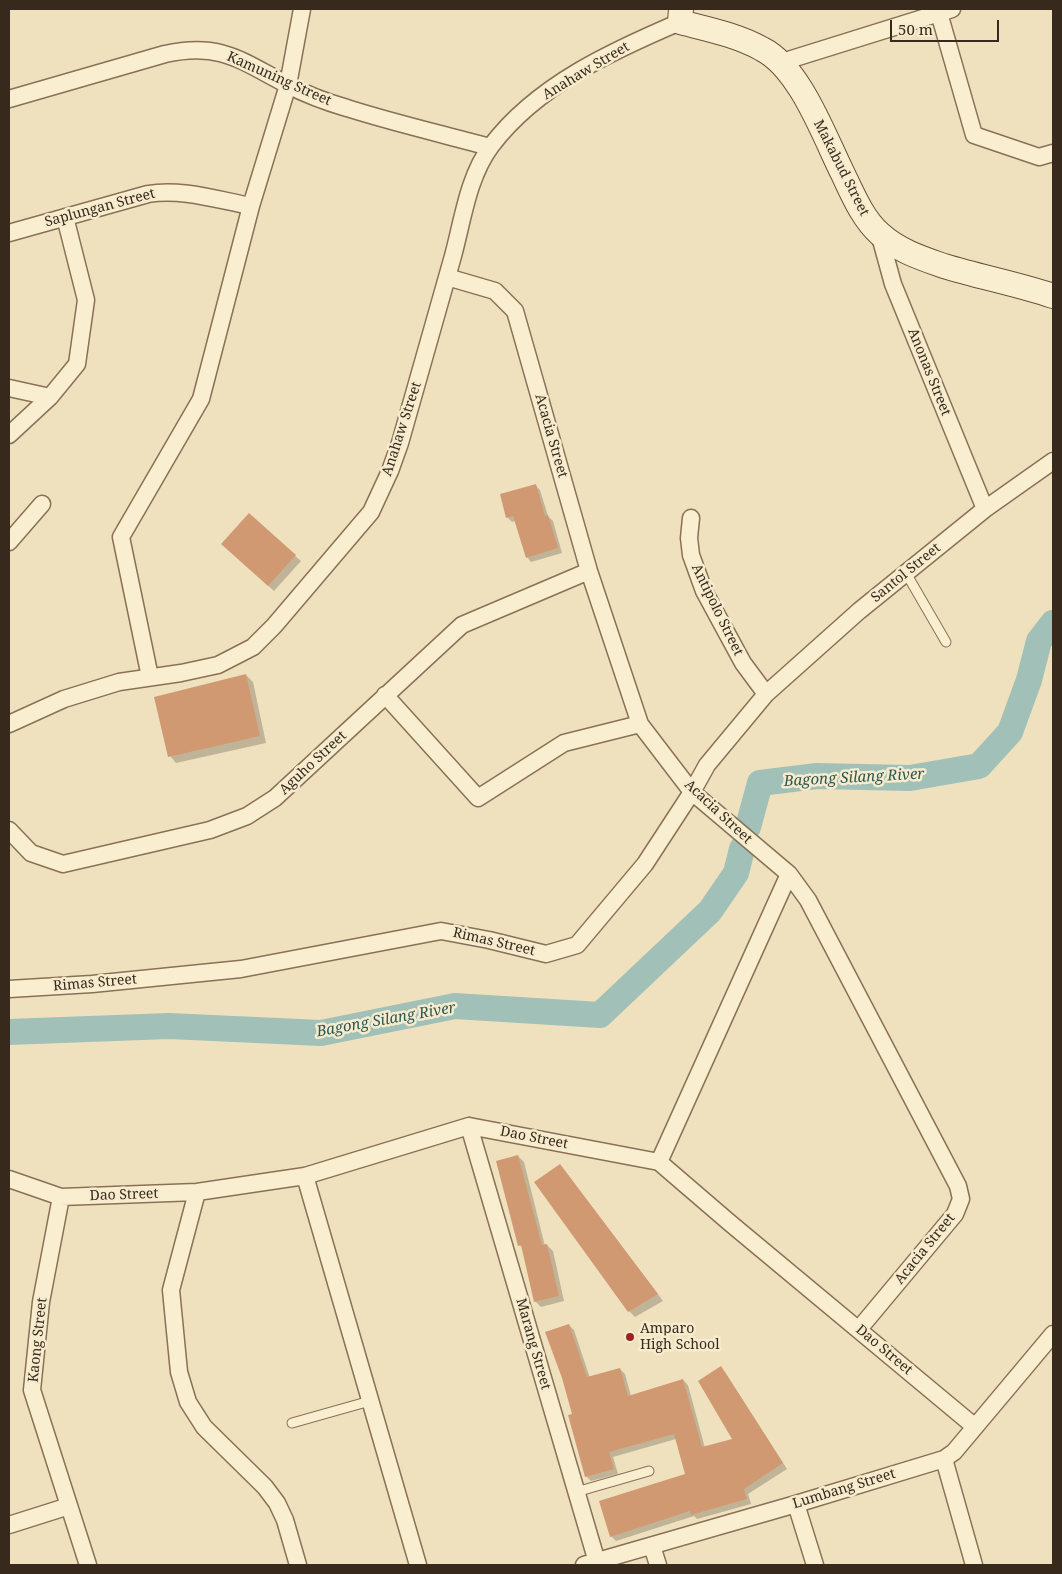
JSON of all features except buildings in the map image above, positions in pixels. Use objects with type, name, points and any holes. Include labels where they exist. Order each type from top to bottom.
[{"type":"street","points":[[150,677],[121,537],[201,399],[251,206],[288,85],[302,9]]},
{"type":"street","points":[[782,62],[945,11],[974,135],[1039,156],[1053,153]]},
{"type":"street","name":"Makabud Street","points":[[681,15],[763,49],[782,62],[796,79],[854,197],[866,217],[879,233],[897,247],[918,258],[1053,296]]},
{"type":"street","name":"Anahaw Street","points":[[9,724],[64,699],[120,682],[181,673],[218,665],[253,647],[274,626],[371,512],[390,471],[400,443],[469,193],[478,169],[490,147],[531,104],[556,86],[681,15]]},
{"type":"street","name":"Kamuning Street","points":[[9,99],[165,54],[181,50],[200,49],[235,57],[314,97],[347,108],[490,147]]},
{"type":"street","name":"Saplungan Street","points":[[9,233],[162,191],[195,195],[251,206]]},
{"type":"street","points":[[9,435],[50,397],[77,364],[86,300],[65,217]]},
{"type":"street","name":"Anonas Street","points":[[879,233],[893,284],[985,509]]},
{"type":"street","name":"Acacia Street","points":[[446,277],[495,291],[515,312],[590,571],[640,724],[692,792],[788,874],[808,900],[958,1186],[961,1199],[955,1214],[859,1329]]},
{"type":"street","points":[[9,388],[50,397]]},
{"type":"street","name":"Santol Street","points":[[766,694],[859,611],[985,509],[1053,461]]},
{"type":"street","points":[[9,542],[42,504]]},
{"type":"street","name":"Antipolo Street","points":[[691,518],[689,538],[691,555],[704,590],[743,664],[766,694]]},
{"type":"street","name":"Aguho Street","points":[[9,830],[31,853],[63,864],[210,830],[247,816],[275,798],[462,625],[590,571]]},
{"type":"street","name":"Rimas Street","points":[[9,989],[92,984],[241,970],[441,931],[546,954],[577,946],[644,864],[692,792],[707,765],[766,694]]},
{"type":"street","points":[[385,695],[478,798],[564,743],[640,724]]},
{"type":"street","points":[[659,1162],[788,874]]},
{"type":"street","name":"Dao Street","points":[[9,1179],[61,1197],[197,1192],[305,1176],[469,1126],[659,1162],[730,1224],[974,1426]]},
{"type":"street","name":"Marang Street","points":[[469,1126],[576,1492],[591,1563]]},
{"type":"street","points":[[305,1176],[418,1565]]},
{"type":"street","points":[[197,1192],[172,1290],[179,1372],[188,1402],[204,1427],[265,1486],[277,1503],[285,1520],[298,1565]]},
{"type":"street","name":"Kaong Street","points":[[61,1197],[41,1302],[32,1390],[88,1565]]},
{"type":"street","name":"Lumbang Street","points":[[591,1563],[944,1459],[954,1452],[1053,1334]]},
{"type":"street","points":[[944,1459],[974,1565]]},
{"type":"street","points":[[796,1504],[814,1565]]},
{"type":"street","points":[[9,1525],[69,1506]]},
{"type":"street","points":[[652,1546],[658,1565]]},
{"type":"lane","points":[[906,573],[946,642]]},
{"type":"lane","points":[[292,1423],[370,1401]]},
{"type":"lane","points":[[576,1492],[649,1470]]},
{"type":"waterway","name":"Bagong Silang River","points":[[748,827],[760,783],[817,776],[910,778],[979,766],[1010,732],[1029,680],[1039,641],[1053,623]]},
{"type":"waterway","name":"Bagong Silang River","points":[[9,1032],[169,1026],[321,1033],[455,1006],[600,1015],[710,911],[736,873],[742,849]]},
{"type":"place","name":"Amparo High School","points":[[630,1337]]}]
